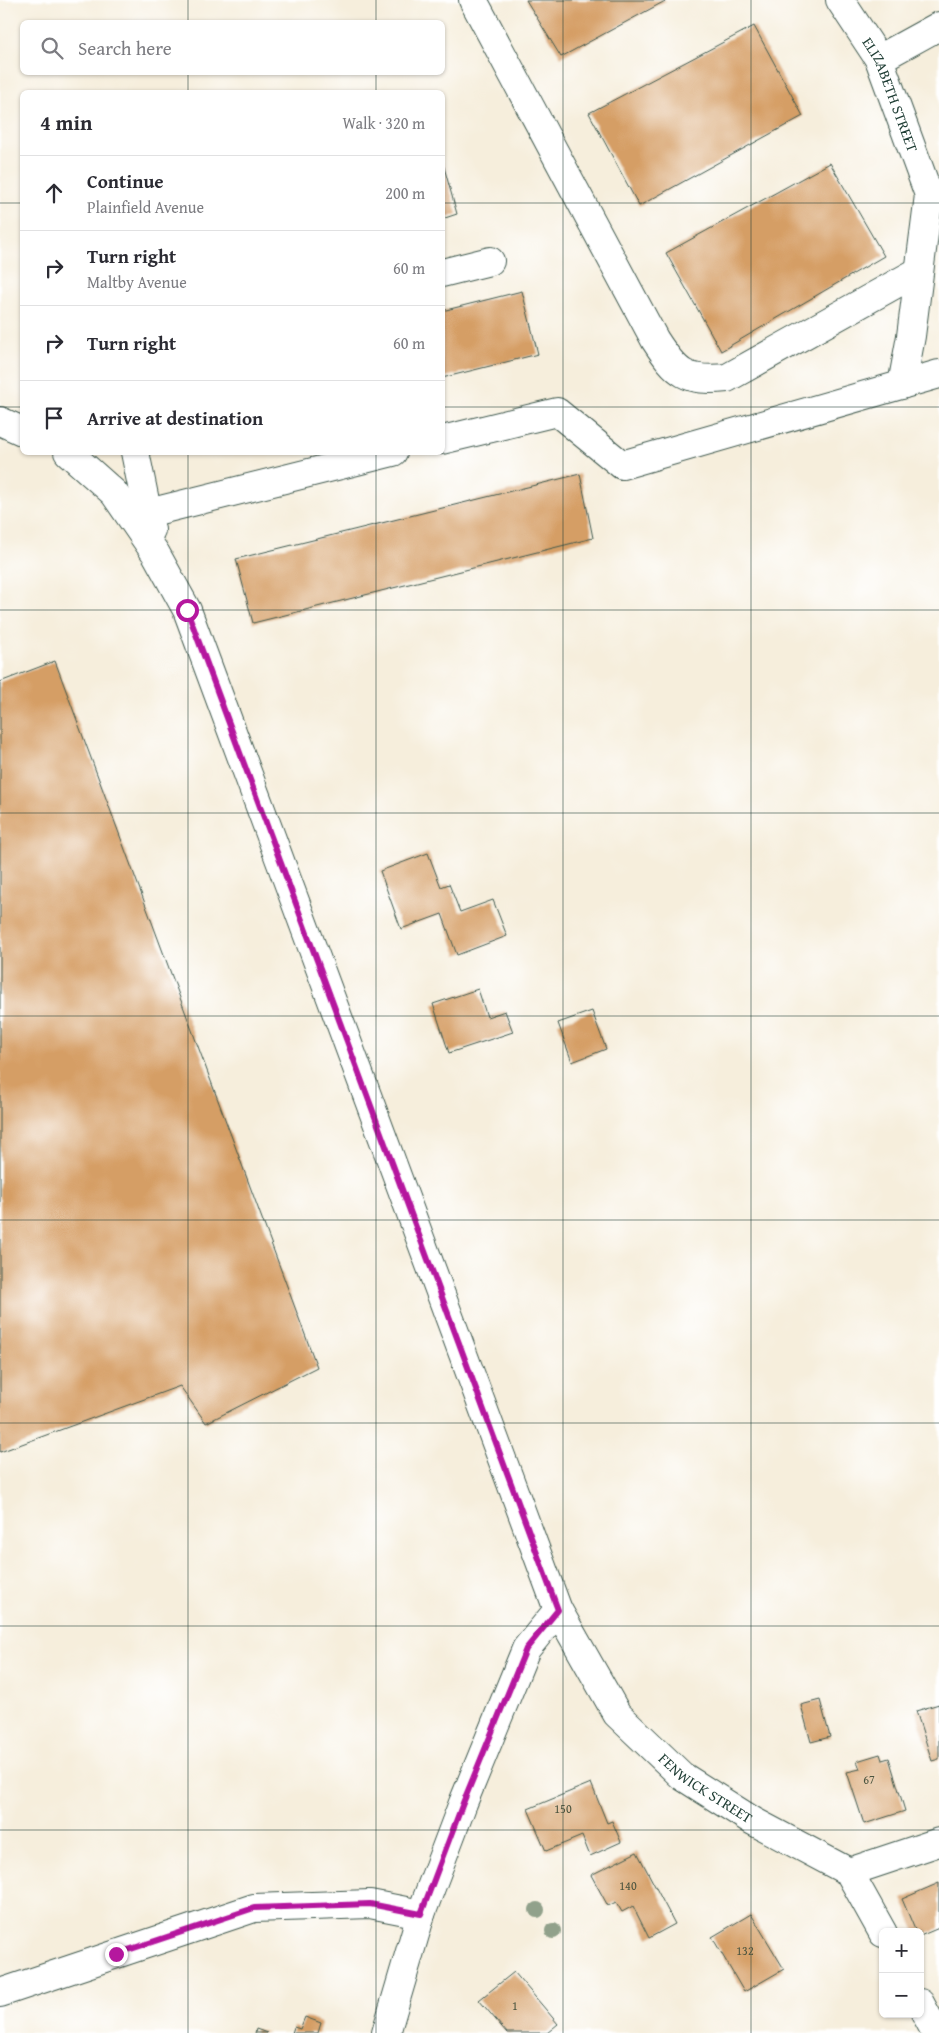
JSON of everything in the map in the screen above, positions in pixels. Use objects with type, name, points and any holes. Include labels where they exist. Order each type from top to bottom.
[{"type":"street","points":[[473,0],[655,340],[669,362],[683,374],[705,380],[727,378],[919,271]]},
{"type":"street","name":"ELIZABETH STREET","points":[[840,0],[879,59],[931,209]]},
{"type":"street","points":[[879,59],[939,26]]},
{"type":"street","points":[[902,385],[919,271],[931,209]]},
{"type":"street","points":[[445,272],[490,261]]},
{"type":"street","points":[[445,439],[557,412],[622,465],[939,374]]},
{"type":"street","points":[[0,422],[20,430]]},
{"type":"street","points":[[71,455],[114,493],[156,554]]},
{"type":"street","points":[[136,455],[156,554]]},
{"type":"street","points":[[148,513],[381,455]]},
{"type":"street","name":"FENWICK STREET","points":[[156,554],[187,610],[558,1610],[617,1714],[682,1776],[753,1821],[849,1872]]},
{"type":"street","points":[[386,2033],[421,1914],[463,1803],[526,1649],[558,1610]]},
{"type":"street","points":[[880,1928],[849,1872],[939,1842]]},
{"type":"street","points":[[0,1993],[254,1908],[370,1904],[421,1914]]},
{"type":"street","points":[[924,2010],[936,2033]]},
{"type":"building","points":[[526,0],[667,0],[561,57]]},
{"type":"building","points":[[754,26],[803,116],[639,206],[589,113]]},
{"type":"building","points":[[830,163],[884,256],[721,351],[666,253]]},
{"type":"building","points":[[445,171],[457,214],[445,218]]},
{"type":"building","points":[[522,291],[538,354],[445,377],[445,310]]},
{"type":"building","points":[[580,474],[593,538],[253,623],[236,559]]},
{"type":"building","points":[[55,661],[317,1367],[206,1423],[180,1386],[0,1452],[0,682]]},
{"type":"building","points":[[428,853],[441,887],[449,884],[460,912],[493,900],[507,936],[457,955],[442,914],[401,929],[380,871]]},
{"type":"building","points":[[478,989],[487,1017],[505,1011],[513,1032],[449,1053],[433,1004]]},
{"type":"building","points":[[592,1011],[606,1049],[572,1062],[558,1023]]},
{"type":"building","points":[[820,1700],[830,1737],[811,1742],[801,1705]]},
{"type":"building","points":[[939,1704],[939,1759],[932,1761],[916,1711]]},
{"type":"building","points":[[880,1754],[882,1760],[889,1758],[905,1811],[864,1824],[847,1772],[860,1769],[857,1761]]},
{"type":"building","points":[[591,1783],[607,1823],[612,1821],[621,1842],[590,1856],[582,1836],[546,1851],[528,1809]]},
{"type":"building","points":[[637,1852],[675,1924],[649,1938],[633,1906],[622,1912],[616,1902],[608,1906],[591,1875]]},
{"type":"building","points":[[939,1883],[939,1928],[924,1934],[924,1928],[914,1928],[902,1899]]},
{"type":"building","points":[[751,1914],[784,1969],[744,1992],[712,1937]]},
{"type":"building","points":[[514,1972],[558,2024],[547,2033],[507,2033],[479,2000]]},
{"type":"building","points":[[305,2017],[321,2023],[318,2033],[292,2033],[294,2027],[300,2029]]},
{"type":"building","points":[[256,2029],[267,2033],[255,2033]]},
{"type":"route","points":[[116,1954],[254,1908],[370,1904],[421,1914],[463,1803],[526,1649],[558,1610],[187,610]]}]
